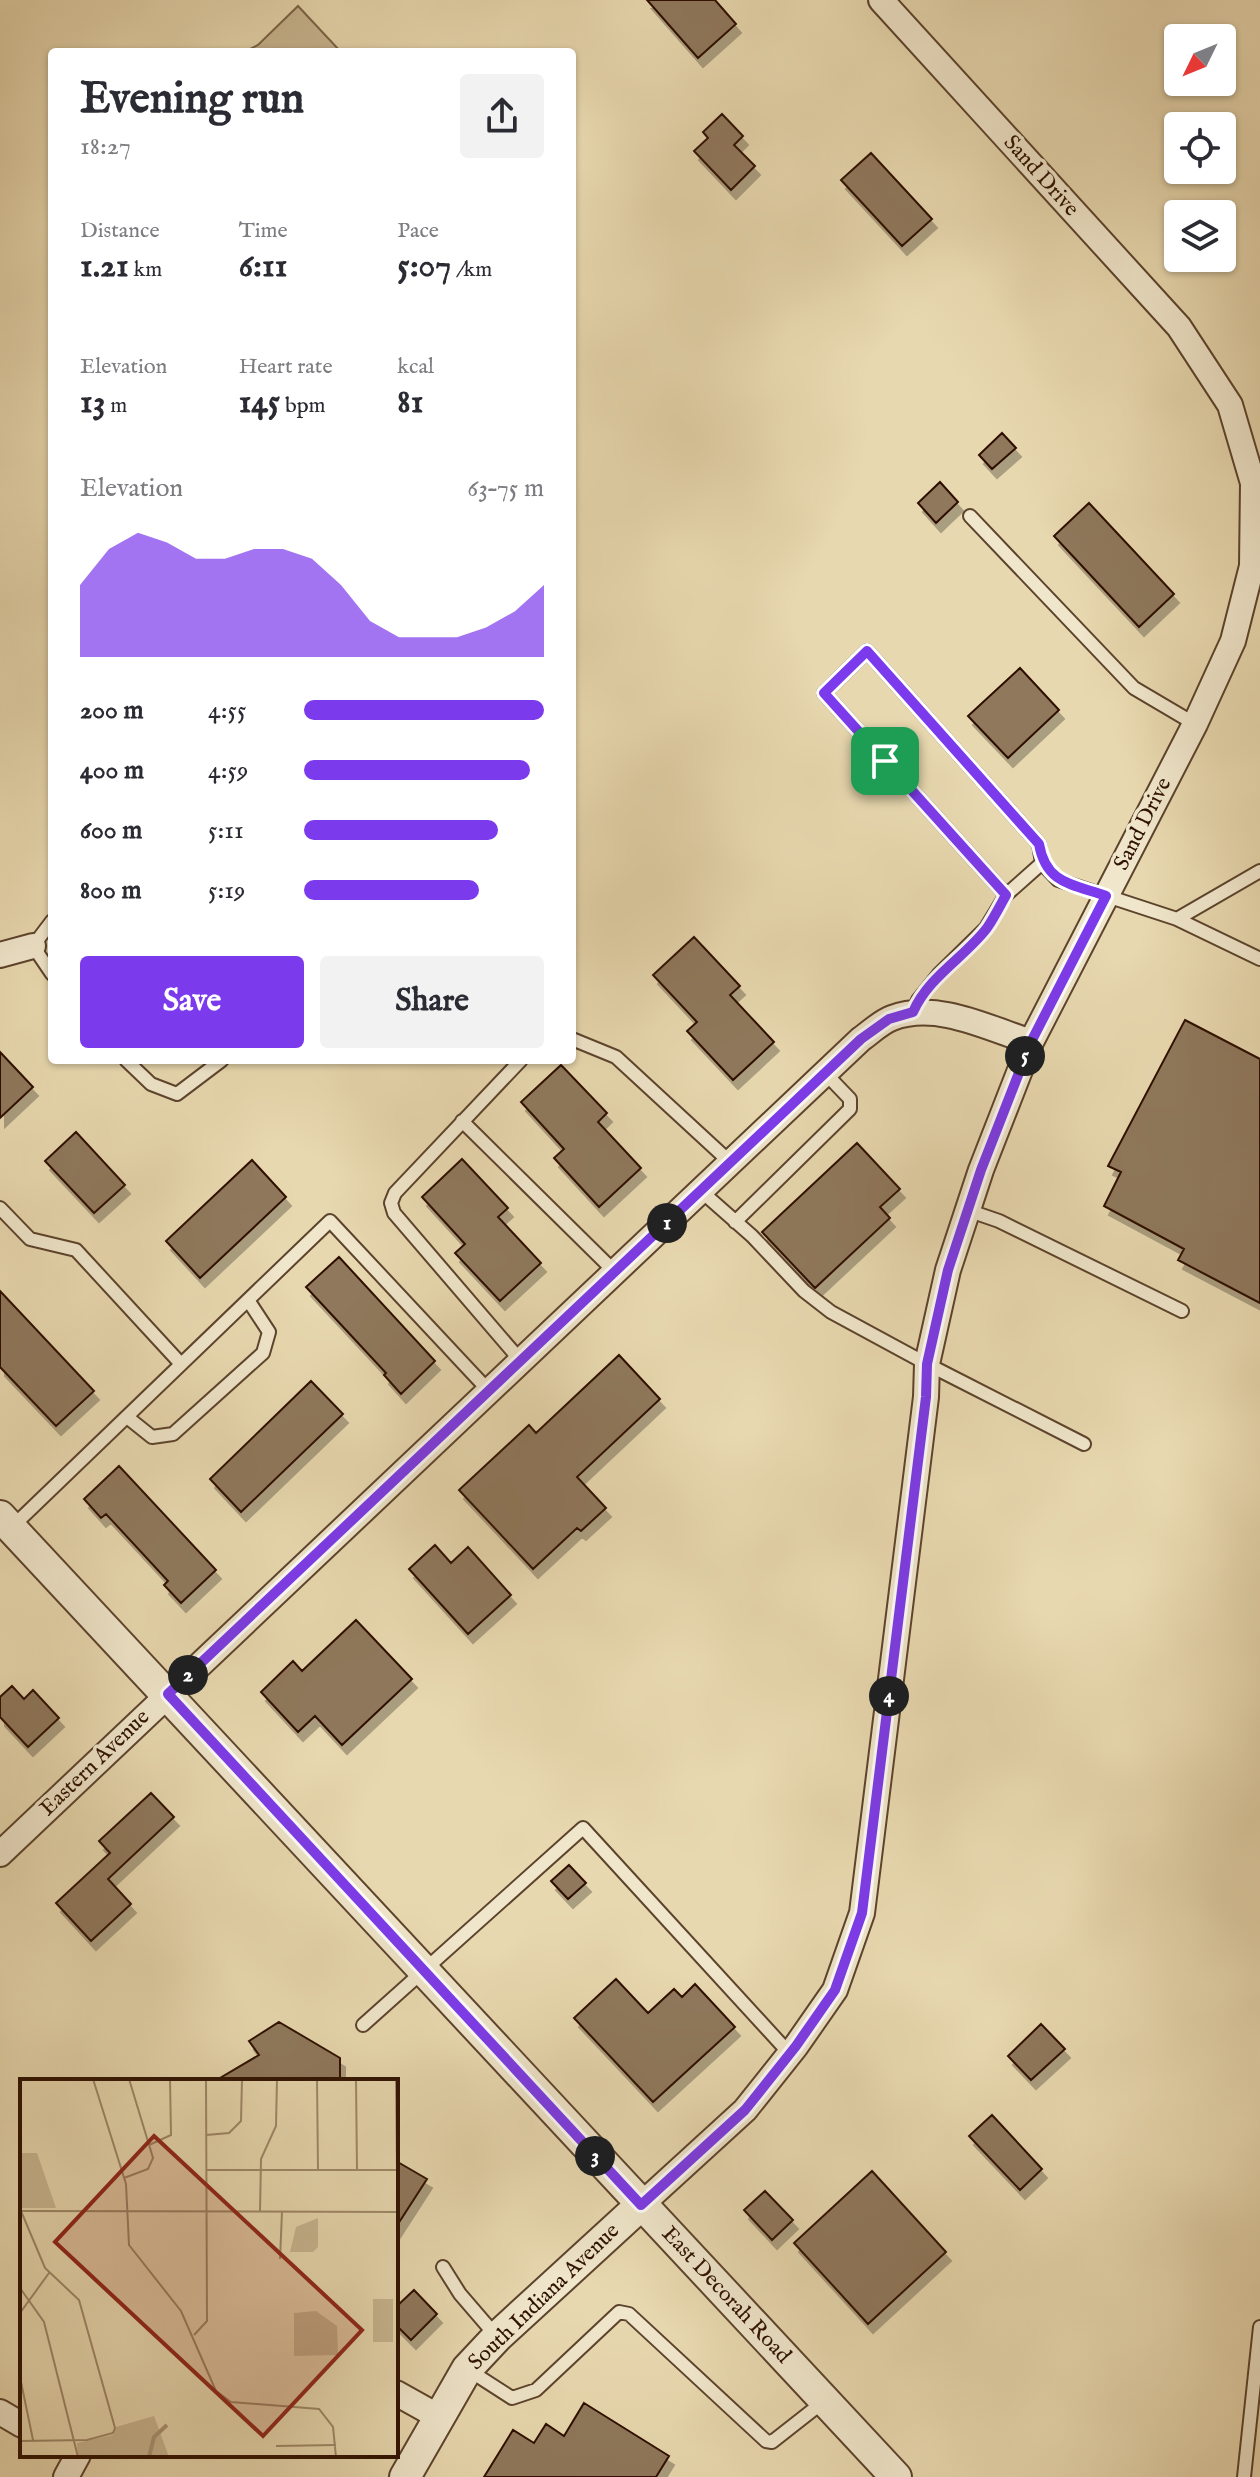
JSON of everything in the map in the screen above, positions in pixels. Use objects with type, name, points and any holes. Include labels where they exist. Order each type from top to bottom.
[{"type":"street","name":"Sand Drive","points":[[641,2205],[745,2110],[835,1990],[862,1913],[926,1397],[927,1364],[948,1270],[967,1210],[1031,1042],[1195,724],[1233,641],[1252,566],[1253,483],[1230,405],[1179,327],[881,0]]},
{"type":"street","points":[[0,955],[33,946]]},
{"type":"street","name":"Eastern Avenue","points":[[0,1854],[861,1039],[889,1019],[913,1012],[954,1016],[1031,1042]]},
{"type":"street","name":"East Decorah Road","points":[[5,1522],[896,2477]]},
{"type":"street","name":"South Indiana Avenue","points":[[405,2477],[467,2369],[497,2337],[641,2205]]},
{"type":"street","points":[[398,2394],[439,2417]]},
{"type":"street","points":[[0,2412],[20,2424]]},
{"type":"lane","points":[[970,516],[1134,688],[1195,724]]},
{"type":"lane","points":[[1006,895],[824,693],[867,651],[1039,844],[1042,863],[1058,880],[1177,919],[1260,959]]},
{"type":"lane","points":[[913,1012],[918,1000],[939,974],[986,928],[1006,895],[1042,863]]},
{"type":"lane","points":[[1177,919],[1260,871]]},
{"type":"lane","points":[[48,926],[33,946],[48,968]]},
{"type":"lane","points":[[576,1041],[616,1057],[731,1163]]},
{"type":"lane","points":[[130,1064],[151,1084],[177,1094],[217,1064]]},
{"type":"lane","points":[[517,1064],[395,1193],[391,1203],[394,1213],[521,1361]]},
{"type":"lane","points":[[735,1222],[850,1109],[850,1099],[825,1073]]},
{"type":"lane","points":[[462,1121],[615,1272]]},
{"type":"lane","points":[[701,1191],[804,1291],[831,1312],[1084,1444]]},
{"type":"lane","points":[[0,1208],[30,1239],[76,1250],[181,1364]]},
{"type":"lane","points":[[967,1210],[1027,1234],[1182,1311]]},
{"type":"lane","points":[[5,1522],[127,1417],[330,1221],[489,1391]]},
{"type":"lane","points":[[127,1417],[152,1437],[173,1434],[263,1353],[269,1332],[248,1300]]},
{"type":"lane","points":[[363,2025],[583,1828],[790,2054]]},
{"type":"lane","points":[[443,2267],[460,2294],[497,2337]]},
{"type":"lane","points":[[467,2369],[512,2398],[536,2390],[619,2312],[629,2314],[766,2441],[772,2442],[825,2400]]},
{"type":"lane","points":[[1244,2477],[1260,2327]]},
{"type":"shaded area","points":[[298,6],[337,48],[252,48]]},
{"type":"building","points":[[647,0],[715,0],[736,24],[698,58]]},
{"type":"building","points":[[722,114],[743,136],[734,145],[755,166],[731,190],[694,151],[708,138],[703,132]]},
{"type":"building","points":[[871,153],[932,219],[902,246],[841,180]]},
{"type":"building","points":[[1002,433],[1016,448],[992,469],[979,455]]},
{"type":"building","points":[[940,482],[958,502],[936,523],[918,503]]},
{"type":"building","points":[[1089,503],[1174,594],[1139,627],[1054,536]]},
{"type":"building","points":[[1020,668],[1059,710],[1008,758],[968,716]]},
{"type":"building","points":[[694,937],[740,986],[730,995],[774,1042],[733,1080],[687,1031],[697,1022],[653,975]]},
{"type":"building","points":[[1185,1020],[1260,1059],[1260,1303],[1178,1260],[1184,1249],[1104,1206],[1121,1172],[1108,1166]]},
{"type":"building","points":[[0,1052],[33,1087],[0,1118]]},
{"type":"building","points":[[561,1065],[607,1113],[598,1122],[641,1168],[599,1207],[554,1158],[564,1149],[521,1102]]},
{"type":"building","points":[[76,1132],[125,1185],[94,1213],[45,1161]]},
{"type":"building","points":[[857,1143],[900,1189],[880,1207],[890,1218],[815,1288],[762,1232]]},
{"type":"building","points":[[462,1159],[508,1208],[498,1217],[541,1263],[500,1301],[455,1253],[465,1244],[422,1197]]},
{"type":"building","points":[[252,1160],[286,1197],[200,1278],[166,1241]]},
{"type":"building","points":[[339,1257],[435,1361],[401,1394],[384,1375],[386,1373],[306,1287]]},
{"type":"building","points":[[0,1291],[94,1391],[56,1426],[0,1367]]},
{"type":"building","points":[[619,1355],[660,1399],[577,1477],[606,1508],[581,1531],[577,1528],[533,1569],[459,1490],[529,1425],[536,1433]]},
{"type":"building","points":[[311,1381],[343,1414],[241,1512],[210,1479]]},
{"type":"building","points":[[119,1466],[216,1570],[181,1603],[164,1585],[168,1581],[106,1514],[101,1518],[84,1499]]},
{"type":"building","points":[[435,1545],[451,1563],[468,1547],[511,1595],[468,1634],[409,1569]]},
{"type":"building","points":[[356,1620],[412,1679],[342,1745],[315,1716],[298,1732],[261,1692],[293,1661],[302,1671]]},
{"type":"building","points":[[12,1686],[24,1699],[33,1690],[59,1718],[28,1747],[0,1717],[0,1697]]},
{"type":"building","points":[[151,1793],[174,1817],[108,1879],[131,1904],[91,1941],[56,1903],[110,1853],[99,1841]]},
{"type":"building","points":[[569,1865],[586,1883],[568,1899],[551,1881]]},
{"type":"building","points":[[616,1979],[648,2013],[674,1989],[682,1997],[695,1984],[735,2027],[653,2102],[574,2018]]},
{"type":"building","points":[[279,2022],[340,2058],[340,2079],[218,2079],[259,2055],[249,2041]]},
{"type":"building","points":[[1041,2024],[1065,2049],[1031,2080],[1008,2056]]},
{"type":"building","points":[[992,2115],[1042,2169],[1020,2190],[969,2136]]},
{"type":"building","points":[[398,2162],[427,2179],[398,2224]]},
{"type":"building","points":[[872,2171],[946,2252],[868,2324],[794,2243]]},
{"type":"building","points":[[765,2191],[793,2220],[772,2240],[744,2210]]},
{"type":"building","points":[[414,2290],[437,2314],[411,2340],[398,2327],[398,2305]]},
{"type":"building","points":[[584,2403],[669,2456],[656,2477],[484,2477],[513,2430],[534,2443],[546,2424],[564,2436]]},
{"type":"route","points":[[867,651],[1039,844],[1042,863],[1058,880],[1106,896],[1031,1042],[981,1170],[948,1270],[927,1364],[926,1397],[862,1913],[835,1990],[745,2110],[641,2205],[422,1972],[168,1694],[861,1039],[889,1019],[913,1012],[918,1000],[939,974],[986,928],[1006,895],[885,761],[824,693],[867,651]]}]
